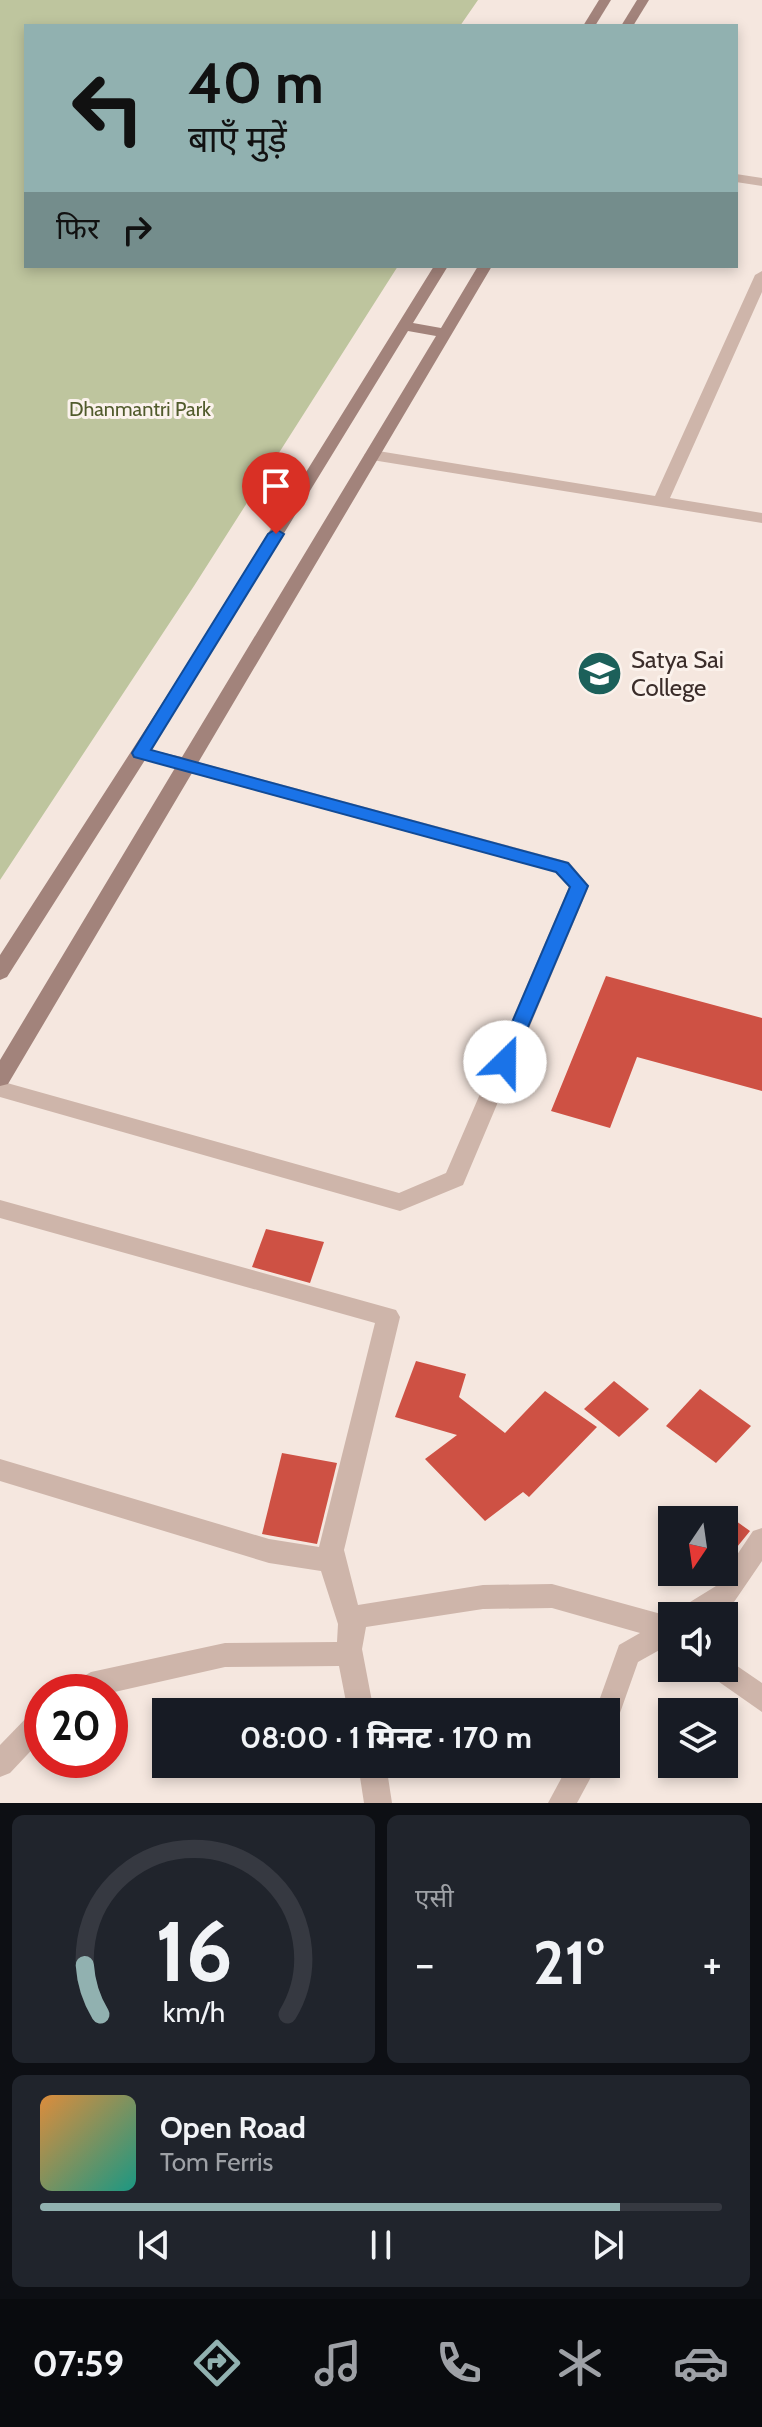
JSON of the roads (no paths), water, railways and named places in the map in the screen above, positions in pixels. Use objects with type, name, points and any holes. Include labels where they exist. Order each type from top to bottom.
[{"type":"main road","points":[[590,24],[605,0]]},
{"type":"main road","points":[[628,24],[643,0]]},
{"type":"main road","points":[[0,972],[140,753],[440,268]]},
{"type":"main road","points":[[0,1078],[484,268]]},
{"type":"main road","points":[[404,326],[445,333]]},
{"type":"main road","points":[[140,753],[187,765]]},
{"type":"street","points":[[738,178],[762,182]]},
{"type":"street","points":[[660,502],[762,275]]},
{"type":"street","points":[[372,455],[762,518]]},
{"type":"street","points":[[0,1089],[400,1202],[455,1179],[579,886],[562,867],[187,765]]},
{"type":"street","points":[[0,1209],[388,1317],[331,1550],[350,1636],[359,1698]]},
{"type":"street","points":[[0,1470],[269,1551],[332,1561]]},
{"type":"street","points":[[713,1602],[725,1594],[762,1539]]},
{"type":"street","points":[[128,1677],[225,1655],[342,1654],[360,1616],[483,1597],[552,1596],[658,1625]]},
{"type":"street","points":[[613,1698],[628,1654],[658,1637]]},
{"type":"street","points":[[738,1681],[762,1699]]},
{"type":"street","points":[[0,1764],[24,1739]]},
{"type":"street","points":[[374,1778],[378,1803]]},
{"type":"street","points":[[562,1803],[576,1778]]},
{"type":"place","name":"Satya Sai College","points":[[600,674]]},
{"type":"park label","name":"Dhanmantri Park","points":[[140,409]]}]
